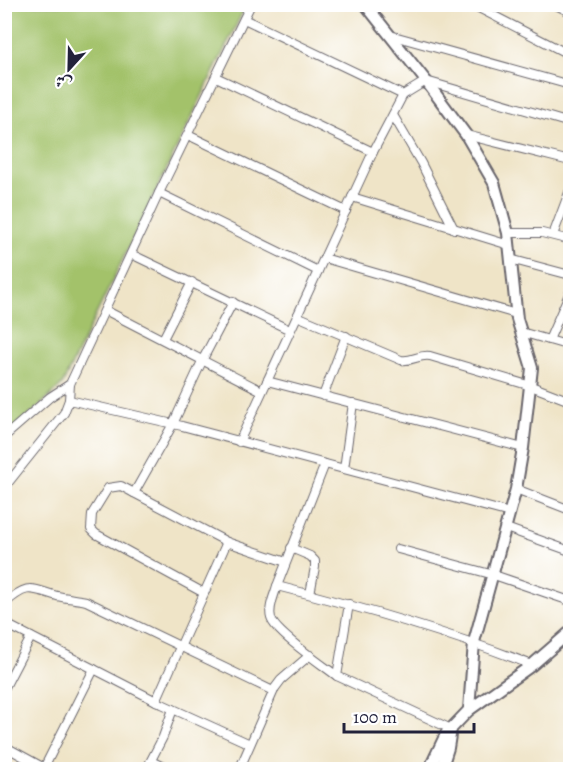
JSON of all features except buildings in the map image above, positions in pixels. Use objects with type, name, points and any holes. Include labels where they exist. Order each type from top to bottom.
[{"type":"street","points":[[4,488],[64,413],[69,400],[70,384],[251,4]]},
{"type":"street","points":[[365,4],[466,135],[494,183],[508,239],[516,314],[532,368],[516,489],[474,642],[469,710]]},
{"type":"street","points":[[471,4],[570,55]]},
{"type":"street","points":[[554,4],[570,12]]},
{"type":"street","points":[[244,19],[403,95]]},
{"type":"street","points":[[388,34],[570,85]]},
{"type":"street","points":[[216,77],[373,152]]},
{"type":"street","points":[[240,442],[373,152],[403,95],[426,81],[570,123]]},
{"type":"street","points":[[393,115],[421,163],[454,229]]},
{"type":"street","points":[[188,135],[346,211]]},
{"type":"street","points":[[466,135],[570,161]]},
{"type":"street","points":[[553,236],[570,190]]},
{"type":"street","points":[[159,193],[318,271]]},
{"type":"street","points":[[352,197],[454,229],[508,239],[533,232],[570,240]]},
{"type":"street","points":[[131,254],[290,330]]},
{"type":"street","points":[[324,258],[516,314]]},
{"type":"street","points":[[510,259],[570,275]]},
{"type":"street","points":[[163,339],[192,282]]},
{"type":"street","points":[[549,340],[570,292]]},
{"type":"street","points":[[134,493],[173,424],[202,359],[233,302]]},
{"type":"street","points":[[105,310],[262,391]]},
{"type":"street","points":[[297,316],[401,360],[411,360],[424,355],[430,356],[531,386],[570,401]]},
{"type":"street","points":[[521,332],[570,346]]},
{"type":"street","points":[[323,396],[346,336]]},
{"type":"street","points":[[267,381],[523,448]]},
{"type":"street","points":[[4,437],[50,397],[70,384]]},
{"type":"street","points":[[69,400],[173,424],[510,513]]},
{"type":"street","points":[[344,469],[353,403]]},
{"type":"street","points":[[325,464],[286,562],[270,610],[272,622],[310,656],[337,676],[451,729]]},
{"type":"street","points":[[204,593],[96,534],[91,529],[92,514],[108,488],[121,486],[227,542],[286,562]]},
{"type":"street","points":[[516,489],[570,510]]},
{"type":"street","points":[[506,528],[570,551]]},
{"type":"street","points":[[156,701],[227,542]]},
{"type":"street","points":[[291,548],[310,556],[315,561],[310,594]]},
{"type":"street","points":[[398,549],[494,575],[570,601]]},
{"type":"street","points":[[278,586],[349,604],[474,642],[532,665]]},
{"type":"street","points":[[4,604],[27,589],[38,589],[93,604],[273,691]]},
{"type":"street","points":[[337,676],[349,604]]},
{"type":"street","points":[[4,623],[173,710],[250,744]]},
{"type":"street","points":[[429,770],[442,741],[469,710],[532,665],[570,632]]},
{"type":"street","points":[[4,689],[31,637]]},
{"type":"street","points":[[239,770],[273,691],[281,680],[310,656]]},
{"type":"street","points":[[4,746],[46,769],[94,669]]},
{"type":"street","points":[[146,770],[173,710]]},
{"type":"street","points":[[441,770],[451,729]]},
{"type":"street","points":[[151,761],[170,770]]},
{"type":"green space","points":[[5,5],[246,5],[62,385],[5,438]]}]
